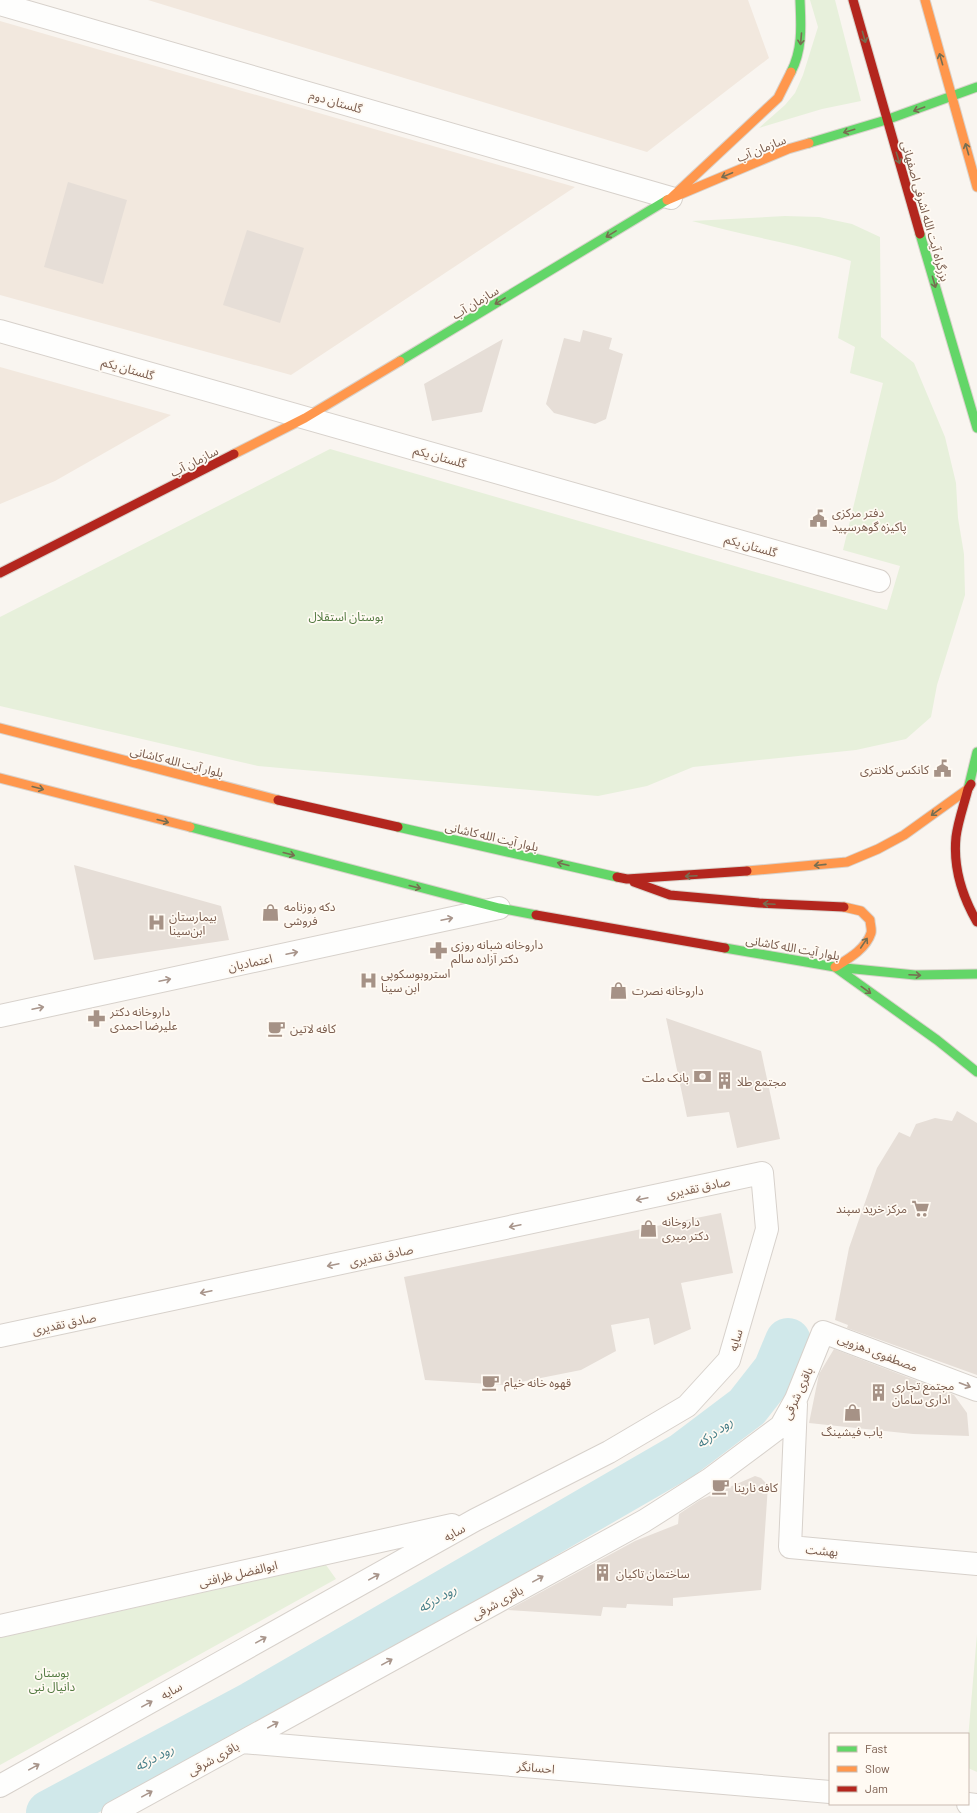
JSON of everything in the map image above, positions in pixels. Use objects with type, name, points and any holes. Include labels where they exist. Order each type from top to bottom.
[{"type":"main road","points":[[671,198],[778,98],[798,59],[801,35],[800,0]]},
{"type":"main road","name":"بزرگراه آیت الله اشرفی اصفهانی","points":[[853,0],[886,120],[977,428]]},
{"type":"main road","points":[[925,0],[977,187]]},
{"type":"main road","name":"سازمان آب","points":[[0,573],[305,418],[671,198],[788,149],[886,120],[977,87]]},
{"type":"main road","name":"بلوار آیت الله کاشانی","points":[[0,728],[308,808],[494,848],[627,880],[783,869],[847,862],[878,850],[904,835],[968,789]]},
{"type":"main road","points":[[977,752],[956,836],[956,857],[959,877],[965,898],[977,922]]},
{"type":"main road","points":[[968,789],[977,775]]},
{"type":"main road","name":"بلوار آیت الله کاشانی","points":[[0,778],[499,908],[834,967],[915,975],[977,974]]},
{"type":"main road","points":[[627,880],[670,895],[759,904],[845,908],[861,911],[870,920],[871,932],[867,940],[854,956],[834,967],[937,1040],[977,1072]]},
{"type":"street","name":"گلستان دوم","points":[[0,4],[671,198]]},
{"type":"street","name":"گلستان یکم","points":[[0,331],[879,582]]},
{"type":"street","name":"اعتمادیان","points":[[0,1016],[499,908]]},
{"type":"street","name":"صادق تقدیری","points":[[0,1336],[762,1173]]},
{"type":"street","name":"سایه","points":[[0,1786],[475,1520],[609,1452],[687,1406],[729,1360],[767,1229],[762,1173]]},
{"type":"street","name":"مصطفوی دهزویی","points":[[823,1332],[977,1390]]},
{"type":"street","name":"باقری شرقی","points":[[113,1813],[644,1521],[710,1479],[781,1426],[796,1399],[823,1332]]},
{"type":"street","name":"بهشت","points":[[796,1399],[790,1548],[977,1564]]},
{"type":"street","name":"ابوالفضل ظرافتی","points":[[0,1626],[475,1520]]},
{"type":"street","name":"احسانگر","points":[[242,1742],[829,1792]]},
{"type":"shaded area","points":[[148,0],[748,0],[769,58],[647,152]]},
{"type":"shaded area","points":[[0,21],[575,187],[291,375],[0,295]]},
{"type":"shaded area","points":[[0,367],[171,415],[55,481],[0,504]]},
{"type":"green space","points":[[810,0],[835,0],[861,101],[822,109],[759,128],[785,105],[795,93],[803,75],[818,27]]},
{"type":"green space","name":"بوستان استقلال","points":[[785,216],[819,217],[852,224],[880,237],[881,337],[914,363],[945,437],[956,483],[958,518],[964,554],[965,595],[937,685],[931,717],[906,739],[856,750],[693,767],[647,786],[598,796],[258,766],[0,706],[0,617],[330,449],[887,610],[900,566],[843,550],[883,383],[850,373],[855,347],[838,338],[851,261],[692,221]]},
{"type":"green space","name":"بوستان دانیال نبی","points":[[326,1565],[336,1579],[0,1765],[0,1638]]},
{"type":"green space","points":[[977,1634],[977,1772],[969,1768],[969,1733]]},
{"type":"building","points":[[68,182],[127,200],[103,284],[44,267]]},
{"type":"building","points":[[247,230],[304,248],[280,323],[223,305]]},
{"type":"building","points":[[583,330],[612,338],[609,349],[623,354],[606,419],[595,424],[554,413],[546,404],[564,338],[580,342]]},
{"type":"building","points":[[503,339],[482,412],[432,421],[424,384]]},
{"type":"building","name":"بیمارستان ابن‌سینا","points":[[74,865],[221,906],[229,940],[94,960]]},
{"type":"building","name":"مجتمع طلا","points":[[666,1018],[761,1051],[780,1139],[737,1148],[729,1112],[687,1117]]},
{"type":"building","name":"مرکز خرید سپند","points":[[957,1111],[977,1123],[977,1375],[847,1328],[848,1325],[835,1320],[849,1248],[877,1168],[899,1132],[910,1137],[916,1124],[935,1118],[952,1121]]},
{"type":"building","points":[[721,1213],[733,1273],[681,1283],[691,1329],[654,1345],[649,1318],[611,1325],[616,1351],[581,1370],[505,1385],[425,1380],[404,1277]]},
{"type":"building","name":"مجتمع تجاری اداری سامان","points":[[834,1349],[954,1395],[967,1413],[969,1436],[913,1434],[809,1423],[819,1374]]},
{"type":"building","points":[[755,1476],[761,1478],[768,1485],[761,1590],[673,1598],[673,1606],[627,1604],[626,1608],[603,1607],[601,1616],[508,1610],[635,1541],[678,1524],[679,1514],[700,1500]]},
{"type":"waterway","name":"رود درکه","points":[[49,1813],[253,1704],[682,1456],[747,1407],[776,1370],[788,1341]]},
{"type":"traffic: fast","points":[[791,72],[798,55],[801,28],[800,0]]},
{"type":"traffic: fast","points":[[809,143],[886,120],[977,87]]},
{"type":"traffic: fast","points":[[400,361],[667,200]]},
{"type":"traffic: fast","points":[[920,234],[977,428]]},
{"type":"traffic: fast","points":[[968,789],[977,752]]},
{"type":"traffic: fast","points":[[190,827],[499,908],[536,915]]},
{"type":"traffic: fast","points":[[398,827],[617,877]]},
{"type":"traffic: fast","points":[[725,948],[835,967],[915,975],[977,974]]},
{"type":"traffic: fast","points":[[835,967],[937,1040],[977,1072]]},
{"type":"traffic: slow","points":[[925,0],[977,187]]},
{"type":"traffic: slow","points":[[671,198],[778,98],[791,72]]},
{"type":"traffic: slow","points":[[667,200],[788,149],[809,143]]},
{"type":"traffic: slow","points":[[234,454],[305,418],[400,361]]},
{"type":"traffic: slow","points":[[0,728],[278,800]]},
{"type":"traffic: slow","points":[[0,778],[190,827]]},
{"type":"traffic: slow","points":[[747,871],[847,862],[878,849],[904,835],[968,789]]},
{"type":"traffic: slow","points":[[835,967],[861,949],[869,939],[871,933],[870,920],[861,911],[844,907]]},
{"type":"traffic: jam","points":[[853,0],[920,234]]},
{"type":"traffic: jam","points":[[0,573],[234,454]]},
{"type":"traffic: jam","points":[[971,784],[968,789],[960,819],[955,848],[957,870],[963,892],[977,922]]},
{"type":"traffic: jam","points":[[278,800],[398,827]]},
{"type":"traffic: jam","points":[[617,877],[627,879],[747,871]]},
{"type":"traffic: jam","points":[[634,882],[670,895],[759,903],[844,907]]},
{"type":"traffic: jam","points":[[536,915],[725,948]]},
{"type":"place","name":"دفتر مرکزی پاکیزه گوهرسپید","points":[[819,519]]},
{"type":"place","name":"کانکس کلانتری","points":[[942,769]]},
{"type":"place","name":"دکه روزنامه فروشی","points":[[271,913]]},
{"type":"place","name":"بیمارستان ابن‌سینا","points":[[156,923]]},
{"type":"place","name":"داروخانه شبانه روزی دکتر آزاده سالم","points":[[438,951]]},
{"type":"place","name":"استروبوسکوپی ابن سینا","points":[[368,980]]},
{"type":"place","name":"داروخانه نصرت","points":[[619,990]]},
{"type":"place","name":"داروخانه دکتر علیرضا احمدی","points":[[97,1018]]},
{"type":"place","name":"کافه لاتین","points":[[277,1028]]},
{"type":"place","name":"بانک ملت","points":[[702,1077]]},
{"type":"place","name":"مجتمع طلا","points":[[724,1081]]},
{"type":"place","name":"مرکز خرید سپند","points":[[920,1208]]},
{"type":"place","name":"داروخانه دکتر میری","points":[[649,1228]]},
{"type":"place","name":"قهوه خانه خیام","points":[[491,1382]]},
{"type":"place","name":"مجتمع تجاری اداری سامان","points":[[879,1392]]},
{"type":"place","name":"یاب فیشینگ","points":[[852,1412]]},
{"type":"place","name":"کافه نارینا","points":[[721,1487]]},
{"type":"place","name":"ساختمان تاکیان","points":[[603,1573]]}]
